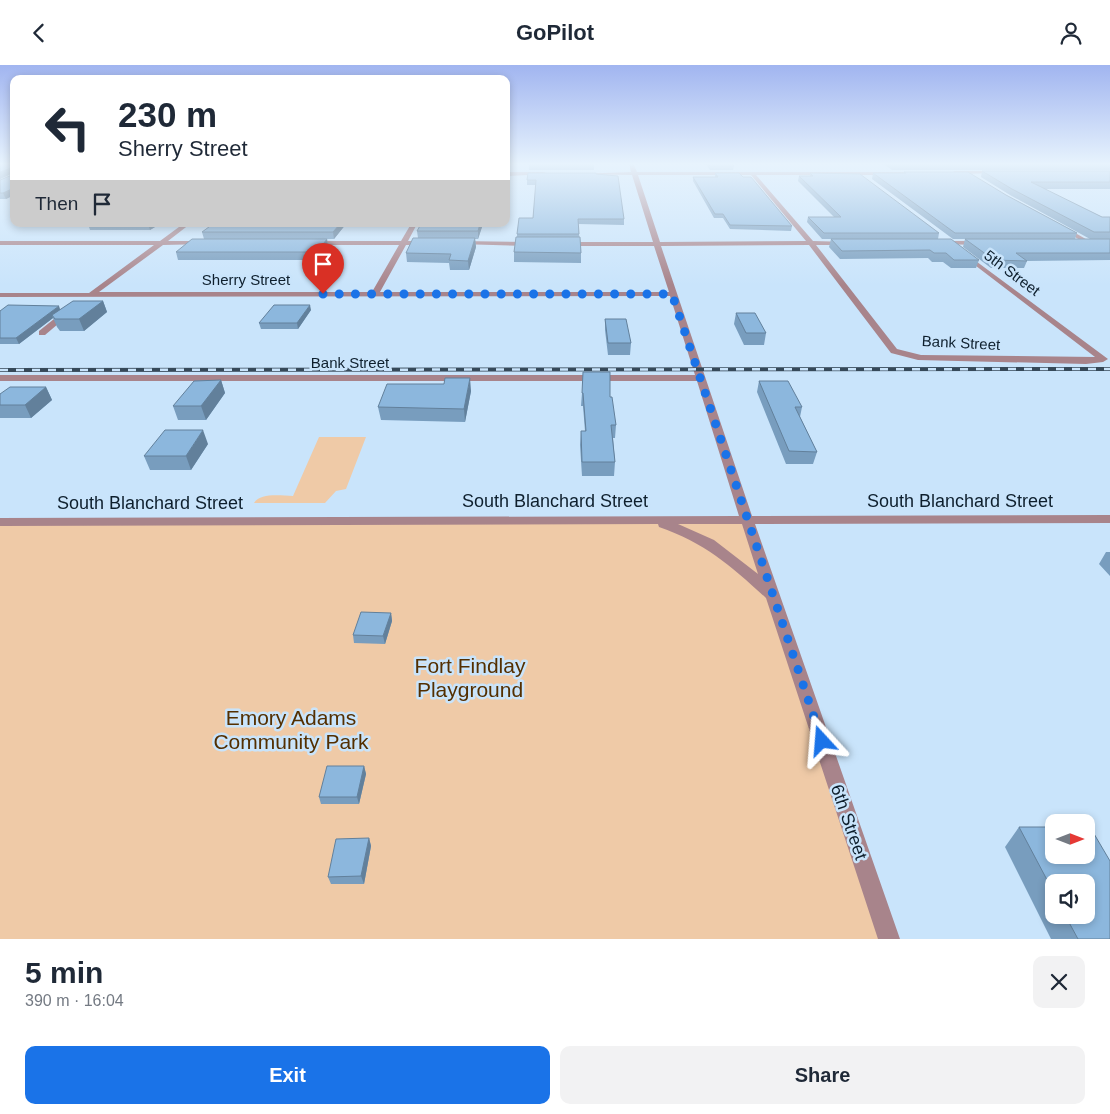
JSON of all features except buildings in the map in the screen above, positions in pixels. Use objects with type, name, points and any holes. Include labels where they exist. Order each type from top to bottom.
[{"type":"street","name":"6th Street","points":[[644,204],[746,520],[889,939]]},
{"type":"street","name":"Bank Street","points":[[778,204],[811,243],[894,351],[921,358],[1086,361],[1103,359]]},
{"type":"street","points":[[1056,225],[1093,243],[1071,243]]},
{"type":"street","points":[[42,333],[90,295],[183,227]]},
{"type":"street","points":[[375,294],[413,227]]},
{"type":"street","name":"5th Street","points":[[942,237],[1103,359]]},
{"type":"street","points":[[0,243],[210,243]]},
{"type":"street","points":[[307,243],[440,243]]},
{"type":"street","points":[[449,243],[536,244]]},
{"type":"street","points":[[555,244],[850,243]]},
{"type":"street","points":[[929,243],[987,243]]},
{"type":"street","name":"Sherry Street","points":[[0,295],[672,294]]},
{"type":"street","name":"Bank Street","points":[[1,379],[700,378]]},
{"type":"street","points":[[649,519],[690,532],[718,547],[739,564],[773,597]]},
{"type":"street","name":"South Blanchard Street","points":[[0,522],[1110,519]]},
{"type":"green space","points":[[319,437],[366,437],[346,489],[336,491],[325,503],[254,503],[267,496],[293,496]]},
{"type":"green space","name":"Emory Adams Community Park","points":[[747,520],[889,939],[0,939],[0,522]]},
{"type":"railway","points":[[0,370],[1110,369]]},
{"type":"route","points":[[323,294],[672,294],[746,520],[822,741]]},
{"type":"park label","name":"Fort Findlay Playground","points":[[470,678]]}]
